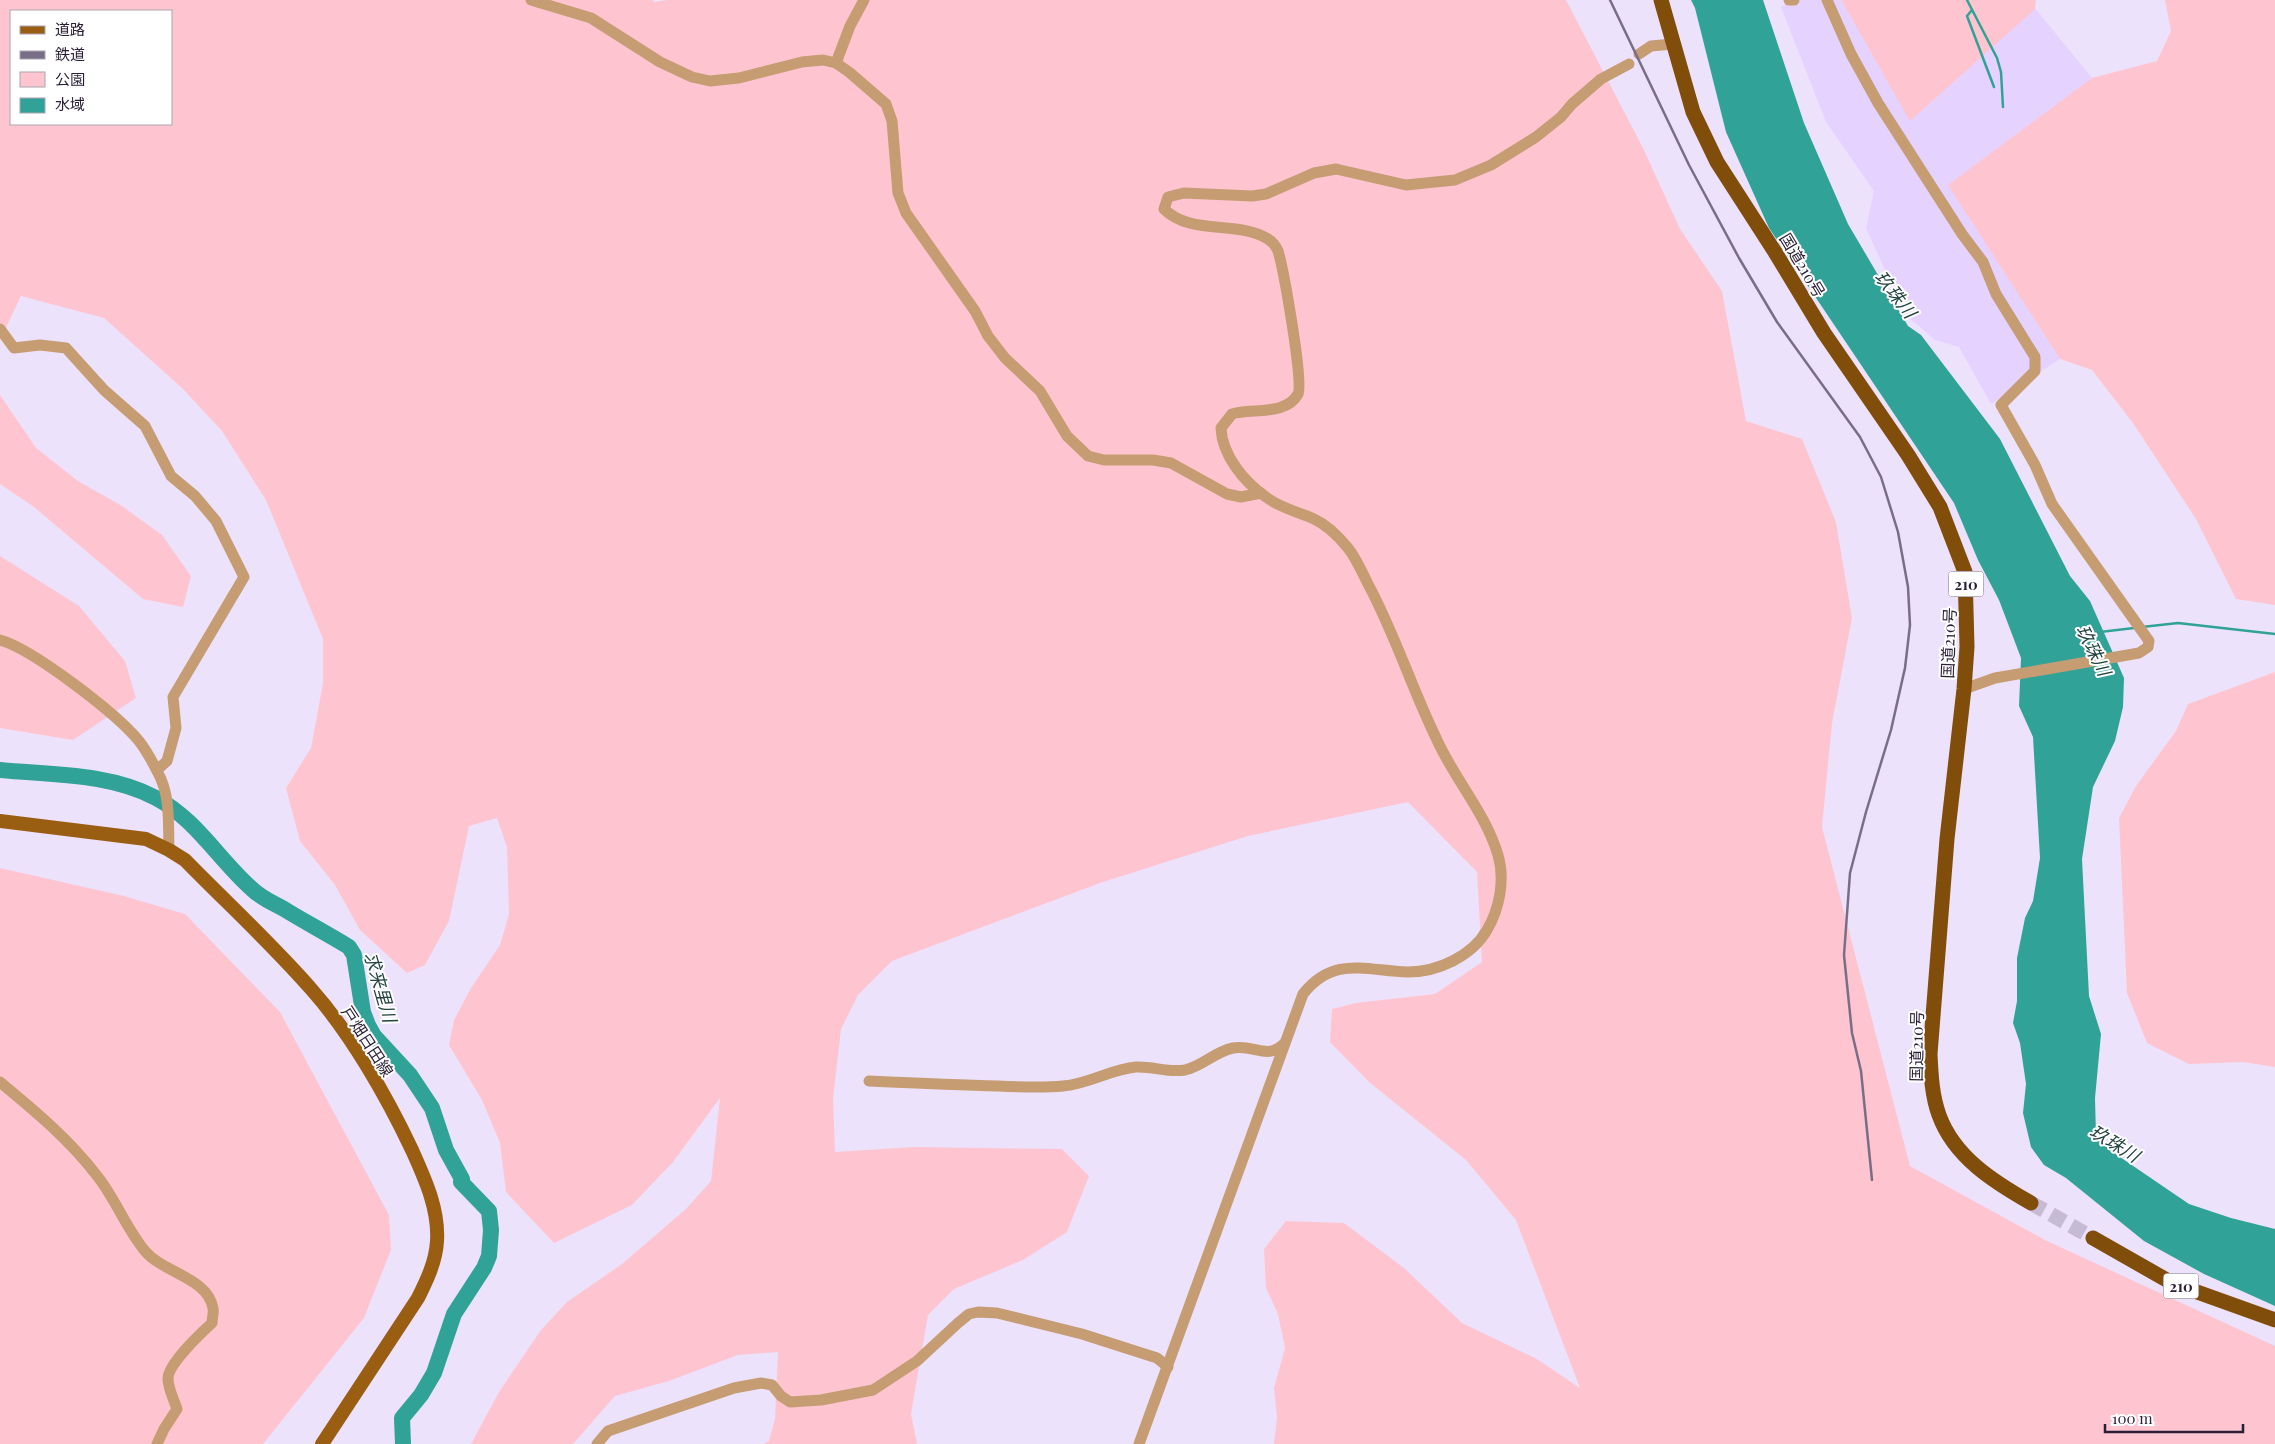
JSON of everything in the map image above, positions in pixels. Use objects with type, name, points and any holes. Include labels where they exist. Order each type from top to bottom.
[{"type":"highway","name":"国道210号","points":[[1661,0],[1693,112],[1717,162],[1824,333],[1908,455],[1940,507],[1965,572],[1967,647],[1947,840],[1930,1054],[1932,1085],[1939,1115],[1953,1141],[1971,1163],[2002,1187],[2031,1203]]},
{"type":"highway","name":"210","points":[[2093,1238],[2172,1283],[2275,1320]]},
{"type":"main road","name":"戸畑日田線","points":[[0,821],[146,839],[185,860],[313,990],[356,1048],[400,1126],[431,1198],[437,1240],[428,1278],[418,1298],[320,1444]]},
{"type":"street","points":[[531,0],[591,18],[660,62],[692,77],[710,81],[740,78],[802,62],[822,60],[836,63],[865,84],[886,104],[892,121],[898,193],[906,213],[975,311],[988,336],[1004,358],[1040,391],[1066,436],[1088,456],[1104,460],[1153,460],[1172,463],[1226,494],[1241,497],[1261,493]]},
{"type":"street","points":[[836,63],[850,26],[864,0]]},
{"type":"street","points":[[1789,0],[1794,0]]},
{"type":"street","points":[[1827,0],[1851,54],[1878,103],[1952,220],[1983,262],[1996,294],[2035,357],[2035,371],[2001,405],[2035,465],[2052,504],[2149,641],[2148,647],[2139,653],[1995,678],[1964,689]]},
{"type":"street","points":[[1639,54],[1651,46],[1674,44]]},
{"type":"street","points":[[1139,1444],[1303,994],[1326,974],[1349,967],[1418,971],[1451,962],[1473,948],[1487,931],[1498,907],[1501,878],[1499,856],[1484,820],[1438,743],[1390,628],[1349,549],[1318,521],[1285,508],[1261,493],[1232,462],[1225,449],[1221,428],[1232,414],[1283,406],[1291,402],[1300,389],[1299,370],[1286,288],[1275,245],[1262,236],[1191,224],[1175,218],[1164,209],[1168,197],[1184,193],[1252,196],[1266,194],[1314,172],[1336,169],[1406,185],[1455,180],[1491,165],[1536,137],[1561,117],[1572,104],[1601,79],[1629,64]]},
{"type":"street","points":[[0,329],[14,348],[40,345],[66,348],[104,390],[145,426],[171,476],[195,496],[216,521],[244,577],[231,602],[202,646],[173,697],[176,728],[167,761],[157,770]]},
{"type":"street","points":[[0,640],[23,650],[112,714],[139,742],[157,770],[168,803],[169,850]]},
{"type":"street","points":[[869,1081],[946,1085],[1062,1086],[1084,1083],[1121,1070],[1138,1067],[1173,1072],[1187,1070],[1199,1066],[1220,1051],[1246,1046],[1268,1052],[1278,1050],[1286,1042]]},
{"type":"street","points":[[0,1082],[61,1134],[99,1178],[146,1252],[168,1269],[191,1280],[204,1292],[213,1308],[212,1323],[189,1344],[167,1378],[177,1409],[164,1428],[157,1444]]},
{"type":"street","points":[[597,1444],[608,1431],[734,1388],[761,1383],[772,1385],[781,1396],[790,1402],[821,1400],[873,1390],[917,1361],[969,1314],[978,1312],[997,1313],[1082,1334],[1157,1358],[1168,1367]]},
{"type":"shaded area","points":[[1792,0],[1841,0],[1910,120],[2035,8],[2092,78],[1949,185],[2060,359],[1991,404],[1959,347],[1935,340],[1905,314],[1866,228],[1874,191],[1826,122],[1781,7]]},
{"type":"green space","points":[[0,0],[653,0],[654,2],[667,0],[1566,0],[1644,150],[1680,229],[1722,291],[1746,421],[1802,439],[1836,522],[1852,618],[1832,723],[1822,827],[1910,1166],[2047,1241],[2275,1346],[2275,1444],[1274,1444],[1277,1417],[1274,1388],[1285,1348],[1278,1314],[1266,1288],[1264,1249],[1286,1221],[1344,1223],[1404,1268],[1462,1323],[1537,1359],[1580,1388],[1516,1220],[1466,1160],[1369,1082],[1330,1042],[1332,1009],[1356,1003],[1435,994],[1482,962],[1477,872],[1408,802],[1248,836],[1103,882],[892,961],[858,995],[841,1029],[833,1099],[835,1152],[914,1147],[1062,1149],[1089,1176],[1067,1232],[1023,1260],[954,1289],[928,1315],[911,1414],[917,1444],[763,1444],[769,1441],[775,1419],[778,1352],[738,1355],[669,1381],[615,1396],[573,1444],[471,1444],[499,1392],[541,1330],[567,1302],[622,1264],[686,1209],[711,1181],[720,1098],[673,1162],[632,1205],[554,1243],[506,1192],[500,1143],[482,1100],[449,1045],[454,1020],[471,988],[500,945],[509,914],[507,847],[497,818],[469,826],[449,921],[425,965],[407,973],[360,930],[335,885],[300,841],[286,788],[311,748],[323,683],[323,639],[266,500],[222,431],[182,388],[104,318],[21,296],[0,340]]},
{"type":"green space","points":[[1841,0],[2036,0],[2035,9],[1910,121]]},
{"type":"green space","points":[[2165,0],[2275,0],[2275,605],[2236,599],[2196,519],[2133,423],[2092,370],[2060,359],[1948,185],[2092,78],[2157,61],[2171,31]]},
{"type":"green space","points":[[0,395],[36,448],[78,481],[122,506],[162,535],[191,576],[183,607],[143,599],[34,507],[0,484]]},
{"type":"green space","points":[[0,556],[79,606],[125,661],[136,698],[73,740],[0,728]]},
{"type":"green space","points":[[2275,672],[2275,1067],[2243,1062],[2189,1064],[2147,1043],[2127,993],[2119,818],[2136,786],[2176,731],[2188,704]]},
{"type":"green space","points":[[0,868],[124,896],[185,914],[280,1012],[389,1215],[391,1250],[364,1318],[263,1444],[0,1444]]},
{"type":"water","name":"玖珠川","points":[[1691,0],[1763,0],[1804,123],[1848,224],[1908,326],[1921,335],[2000,439],[2070,576],[2090,601],[2124,678],[2123,707],[2115,741],[2093,787],[2082,859],[2089,996],[2101,1034],[2095,1098],[2096,1136],[2117,1155],[2189,1204],[2231,1218],[2275,1229],[2275,1306],[2204,1274],[2144,1241],[2066,1178],[2044,1165],[2031,1147],[2023,1113],[2026,1084],[2020,1043],[2013,1023],[2017,1001],[2017,958],[2025,918],[2033,901],[2040,858],[2033,737],[2019,706],[2021,658],[1999,600],[1978,560],[1954,503],[1769,228],[1726,132],[1695,8]]},
{"type":"waterway","points":[[1967,0],[1997,58],[2001,72],[2003,107]]},
{"type":"waterway","points":[[1972,10],[1967,16],[1994,87]]},
{"type":"waterway","points":[[2142,627],[2178,623],[2275,634]]},
{"type":"waterway","name":"玖珠川","points":[[2100,632],[2134,628]]},
{"type":"waterway","name":"求来里川","points":[[0,770],[99,779],[138,790],[156,798],[195,828],[240,878],[256,892],[349,947],[354,955],[363,1012],[368,1025],[374,1036],[410,1075],[432,1108],[446,1150],[462,1179],[461,1182],[489,1211],[491,1230],[489,1256],[484,1268],[454,1314],[434,1373],[421,1395],[402,1418],[403,1444]]},
{"type":"tunnel","points":[[2031,1203],[2093,1238]]},
{"type":"railway","points":[[1610,0],[1689,165],[1739,258],[1777,322],[1860,437],[1881,477],[1898,532],[1908,587],[1910,625],[1905,668],[1891,730],[1850,873],[1844,955],[1852,1033],[1861,1071],[1872,1180]]}]
